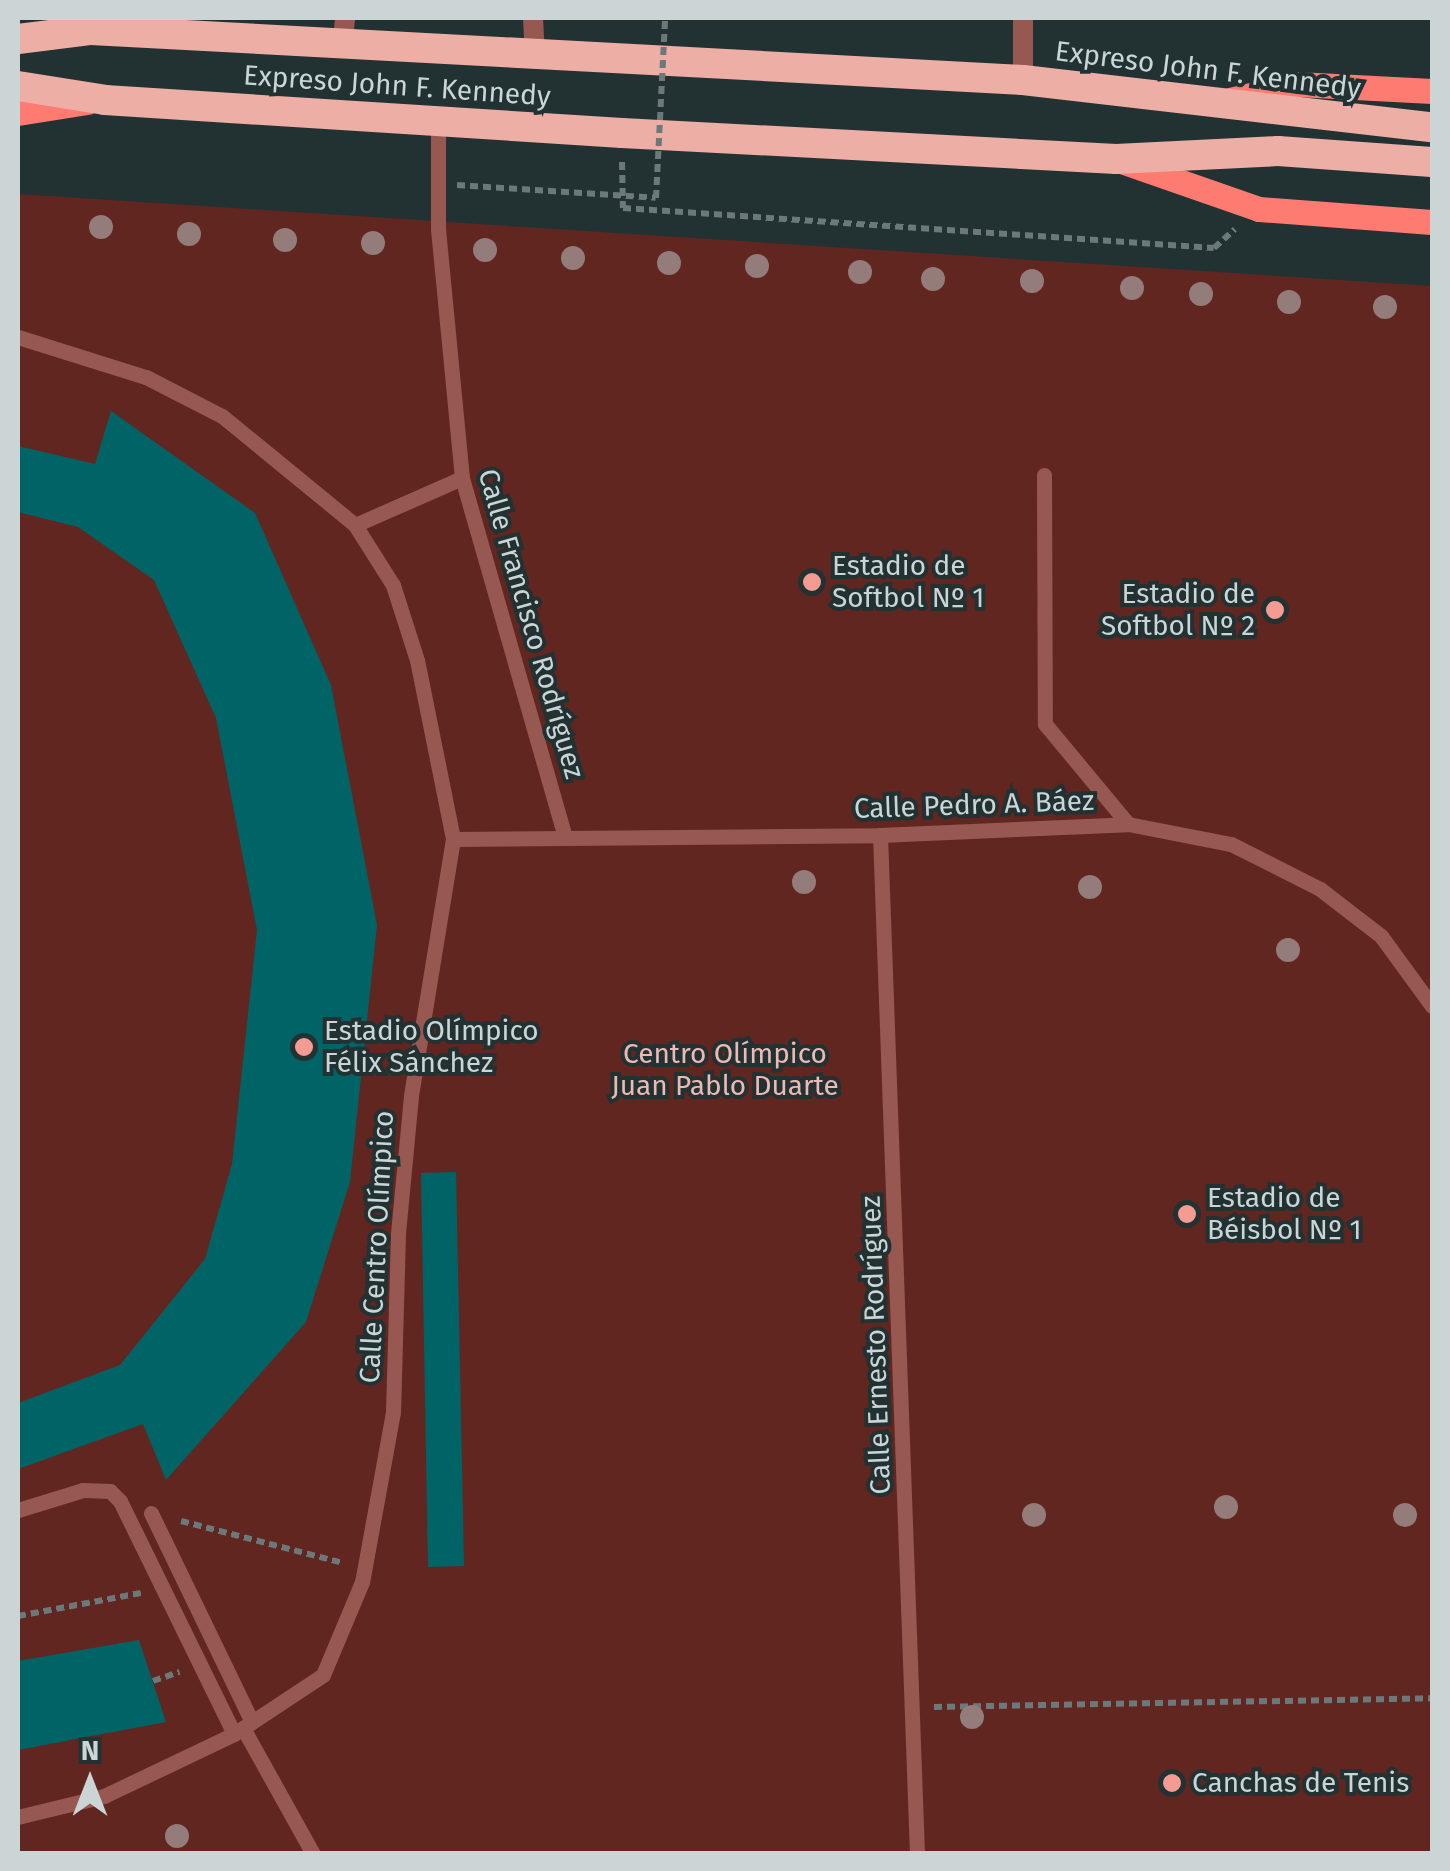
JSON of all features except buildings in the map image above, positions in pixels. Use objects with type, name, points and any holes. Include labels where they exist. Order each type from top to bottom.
[{"type":"highway","name":"Expreso John F. Kennedy","points":[[18,39],[152,26],[343,33],[535,55],[1022,80],[1229,100],[1298,117],[1432,127]]},
{"type":"highway","name":"Expreso John F. Kennedy","points":[[18,86],[105,100],[438,123],[1116,160],[1278,151],[1432,162]]},
{"type":"main road","points":[[55,18],[91,30]]},
{"type":"main road","points":[[1229,100],[1297,84],[1432,91]]},
{"type":"main road","points":[[18,113],[105,100]]},
{"type":"main road","points":[[1116,160],[1259,209],[1432,222]]},
{"type":"street","points":[[533,18],[535,55]]},
{"type":"street","points":[[1022,80],[1023,18]]},
{"type":"lane","name":"Calle Francisco Rodríguez","points":[[438,123],[438,229],[462,478],[566,837]]},
{"type":"lane","name":"Calle Centro Olímpico","points":[[18,337],[146,377],[222,416],[355,525],[394,585],[418,660],[453,838],[411,1096],[398,1234],[394,1412],[364,1569],[323,1675],[243,1728],[104,1796],[18,1818]]},
{"type":"lane","points":[[1044,475],[1044,724],[1128,824]]},
{"type":"lane","points":[[355,525],[462,478]]},
{"type":"lane","name":"Calle Pedro A. Báez","points":[[453,838],[880,835],[1128,824],[1231,844],[1320,889],[1381,936],[1432,1006]]},
{"type":"lane","name":"Calle Ernesto Rodríguez","points":[[880,835],[918,1854]]},
{"type":"lane","points":[[18,1510],[83,1490],[110,1492],[120,1501],[313,1854]]},
{"type":"lane","points":[[151,1513],[243,1728]]},
{"type":"path","points":[[440,184],[656,198],[666,18]]},
{"type":"path","points":[[621,196],[622,208],[1214,248],[1259,209]]},
{"type":"path","points":[[151,1513],[364,1569]]},
{"type":"path","points":[[18,1616],[146,1592],[152,1606]]},
{"type":"path","points":[[912,1707],[1432,1698]]},
{"type":"green space","name":"Centro Olímpico Juan Pablo Duarte","points":[[18,194],[1432,286],[1432,1853],[18,1853]]},
{"type":"place","name":"Estadio de Softbol Nº 1","points":[[812,582]]},
{"type":"place","name":"Estadio de Softbol Nº 2","points":[[1275,610]]},
{"type":"place","name":"Estadio Olímpico Félix Sánchez","points":[[304,1047]]},
{"type":"place","name":"Estadio de Béisbol Nº 1","points":[[1187,1214]]},
{"type":"place","name":"Canchas de Tenis","points":[[1172,1783]]}]
